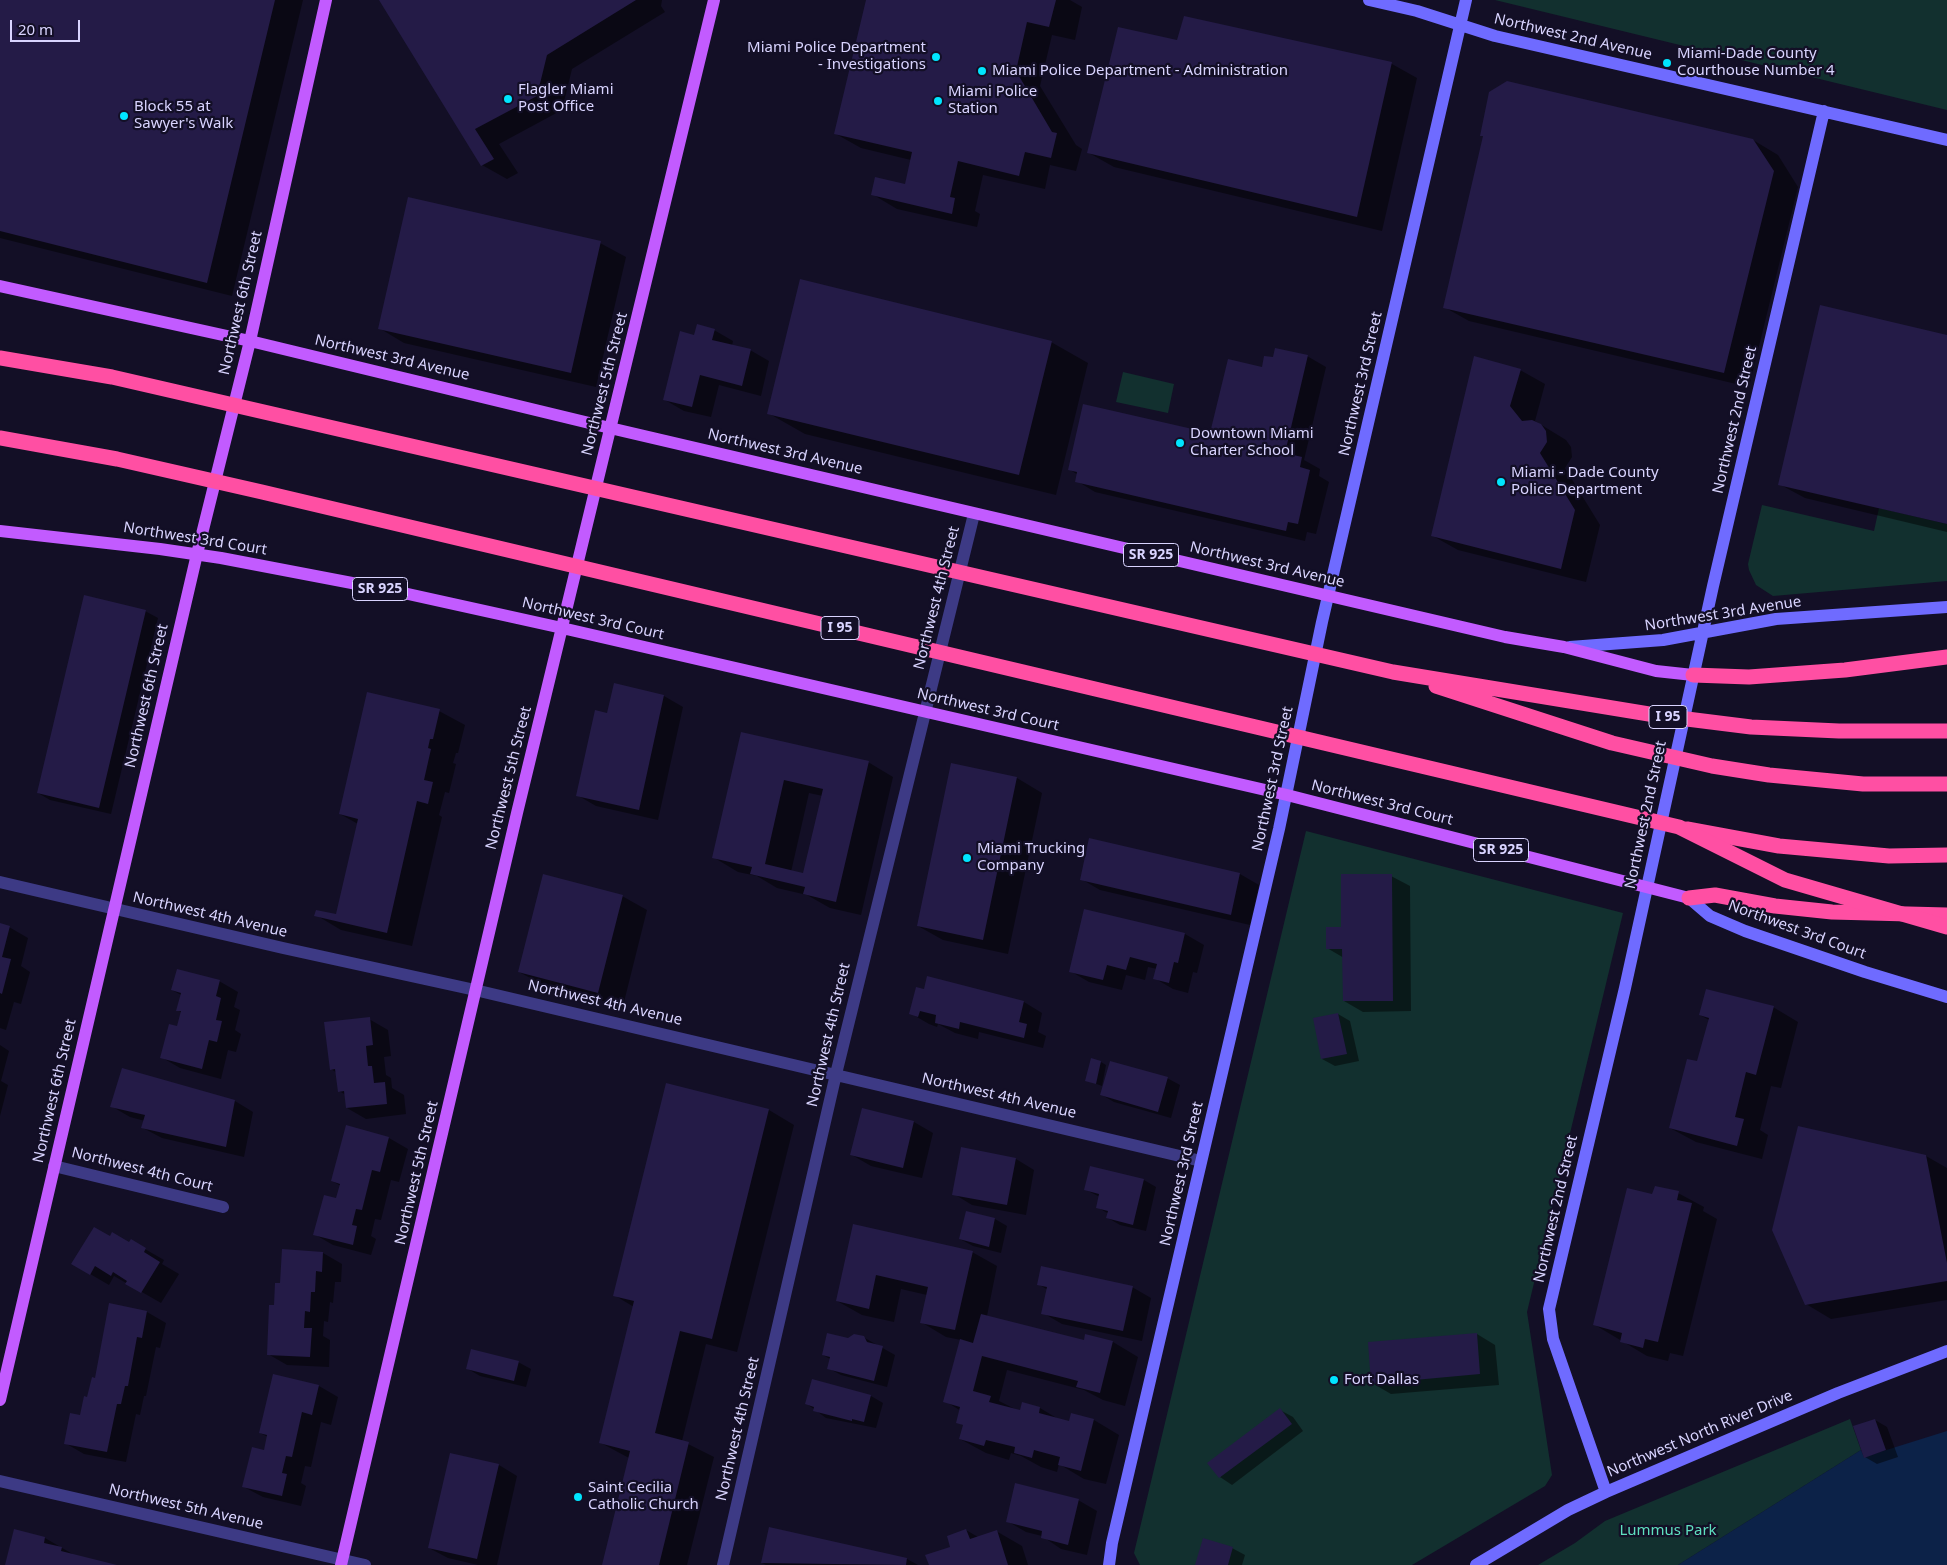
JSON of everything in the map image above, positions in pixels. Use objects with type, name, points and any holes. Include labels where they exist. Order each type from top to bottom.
[{"type":"highway","name":"I 95","points":[[0,358],[112,377],[1393,672],[1655,715],[1751,727],[1839,731],[1947,730]]},
{"type":"highway","name":"I 95","points":[[0,438],[117,459],[262,492],[1679,827],[1779,846],[1889,856],[1947,855]]},
{"type":"highway","points":[[1694,674],[1768,676],[1845,670],[1947,657]]},
{"type":"highway","points":[[1393,672],[1612,743],[1712,766],[1769,775],[1863,784],[1947,784]]},
{"type":"highway","points":[[1679,827],[1785,880],[1947,927]]},
{"type":"highway","points":[[1689,898],[1715,896],[1775,906],[1832,912],[1947,916]]},
{"type":"main road","name":"Northwest 6th Street","points":[[0,1400],[197,554],[250,341],[326,0]]},
{"type":"main road","name":"Northwest 5th Street","points":[[341,1562],[367,1458],[475,990],[714,0]]},
{"type":"main road","name":"Northwest 3rd Avenue","points":[[0,286],[250,341],[974,514],[1505,637],[1564,647],[1656,671],[1694,674]]},
{"type":"main road","name":"Northwest 3rd Court","points":[[0,531],[197,554],[398,592],[1287,795],[1689,898]]},
{"type":"street","name":"Northwest 2nd Avenue","points":[[1369,0],[1417,11],[1495,36],[1947,140]]},
{"type":"street","name":"Northwest 3rd Street","points":[[1110,1565],[1112,1543],[1287,795],[1329,596],[1466,0]]},
{"type":"street","name":"Northwest 2nd Street","points":[[1606,1492],[1553,1339],[1549,1309],[1824,111]]},
{"type":"street","name":"Northwest 4th Street","points":[[723,1565],[836,1074],[974,514]]},
{"type":"street","name":"Northwest 3rd Avenue","points":[[1564,647],[1664,640],[1776,619],[1947,607]]},
{"type":"street","name":"Northwest 4th Avenue","points":[[0,882],[114,910],[475,990],[1201,1161]]},
{"type":"street","name":"Northwest 3rd Court","points":[[1689,898],[1710,916],[1761,937],[1947,997]]},
{"type":"street","name":"Northwest 4th Court","points":[[54,1166],[223,1207]]},
{"type":"street","name":"Northwest North River Drive","points":[[1476,1565],[1568,1510],[1606,1492],[1838,1393],[1947,1351]]},
{"type":"street","name":"Northwest 5th Avenue","points":[[0,1480],[341,1562],[365,1565]]},
{"type":"green space","points":[[1495,0],[1947,0],[1947,110]]},
{"type":"green space","points":[[1123,372],[1174,384],[1168,413],[1116,402]]},
{"type":"green space","points":[[1762,505],[1874,531],[1879,508],[1947,524],[1947,581],[1773,596],[1756,585],[1748,564]]},
{"type":"green space","points":[[1306,831],[1623,913],[1527,1312],[1552,1475],[1545,1486],[1412,1565],[1140,1565],[1134,1553]]},
{"type":"green space","name":"Lummus Park","points":[[1850,1419],[1861,1450],[1678,1565],[1538,1565],[1575,1543],[1605,1521]]},
{"type":"water","points":[[1947,1431],[1947,1565],[1678,1565],[1861,1450],[1864,1457]]},
{"type":"building","name":"Block 55 at Sawyer's Walk","points":[[0,0],[275,0],[207,283],[0,231]]},
{"type":"building","points":[[379,0],[636,0],[547,55],[537,96],[475,129],[494,159],[481,166]]},
{"type":"building","name":"Miami Police Station","points":[[866,0],[1056,0],[1049,27],[1027,22],[1016,71],[1052,132],[1057,133],[1051,158],[1025,152],[1019,176],[958,161],[950,197],[955,198],[952,214],[871,195],[875,177],[905,184],[912,152],[834,134]]},
{"type":"building","points":[[1184,16],[1392,62],[1357,217],[1087,153],[1118,27],[1177,40]]},
{"type":"building","points":[[1507,81],[1753,139],[1774,171],[1724,373],[1443,308],[1483,136],[1480,136],[1489,92]]},
{"type":"building","points":[[408,197],[601,241],[571,373],[378,329]]},
{"type":"building","points":[[800,279],[1052,341],[1019,475],[767,414]]},
{"type":"building","points":[[1820,305],[1947,335],[1947,524],[1778,485]]},
{"type":"building","points":[[697,324],[715,329],[712,340],[751,349],[742,386],[700,375],[692,407],[663,400],[680,331],[694,335]]},
{"type":"building","name":"Downtown Miami Charter School","points":[[1275,348],[1308,355],[1285,453],[1302,457],[1300,467],[1310,470],[1298,524],[1288,522],[1286,531],[1075,482],[1077,472],[1068,470],[1083,404],[1210,433],[1228,359],[1262,367],[1264,356],[1273,357]]},
{"type":"building","name":"Miami - Dade County Police Department","points":[[1474,356],[1521,369],[1510,406],[1522,421],[1532,420],[1541,424],[1546,431],[1547,442],[1540,453],[1575,510],[1561,569],[1431,536]]},
{"type":"building","points":[[84,595],[146,610],[99,808],[37,793]]},
{"type":"building","points":[[614,683],[664,695],[639,810],[576,796],[595,710],[607,713]]},
{"type":"building","points":[[367,692],[440,709],[433,739],[430,739],[428,748],[431,749],[424,780],[433,782],[428,804],[417,801],[387,933],[314,916],[316,910],[336,914],[358,819],[339,814]]},
{"type":"building","points":[[741,732],[869,761],[836,902],[803,894],[805,887],[750,874],[752,867],[712,858]],"holes":[[[784,780],[823,789],[803,873],[765,864]]]},
{"type":"building","points":[[951,763],[1017,777],[983,940],[917,926]]},
{"type":"building","points":[[1089,838],[1240,873],[1231,915],[1080,880]]},
{"type":"building","points":[[543,874],[623,895],[598,993],[518,972]]},
{"type":"building","points":[[1341,874],[1392,874],[1393,1001],[1343,1001],[1342,949],[1326,949],[1326,927],[1341,927]]},
{"type":"building","points":[[1084,909],[1185,933],[1178,963],[1174,962],[1169,983],[1153,979],[1157,964],[1130,957],[1126,970],[1107,965],[1103,980],[1069,972]]},
{"type":"building","points":[[0,923],[10,926],[2,957],[11,959],[2,994],[0,993]]},
{"type":"building","points":[[177,969],[220,980],[216,996],[221,998],[216,1020],[222,1021],[217,1042],[209,1040],[202,1069],[160,1058],[169,1024],[177,1026],[181,1011],[176,1011],[181,993],[171,990]]},
{"type":"building","points":[[927,976],[1024,1001],[1019,1022],[1027,1024],[1024,1038],[960,1022],[959,1029],[935,1023],[936,1015],[920,1011],[918,1017],[909,1014],[916,987],[924,989]]},
{"type":"building","points":[[1706,989],[1774,1006],[1756,1075],[1746,1072],[1735,1117],[1744,1119],[1737,1146],[1669,1128],[1687,1059],[1697,1061],[1709,1018],[1699,1015]]},
{"type":"building","points":[[1338,1013],[1347,1054],[1321,1059],[1313,1018]]},
{"type":"building","points":[[370,1017],[373,1045],[366,1046],[368,1066],[372,1066],[374,1083],[385,1082],[387,1104],[346,1108],[344,1091],[338,1092],[335,1069],[330,1070],[324,1022]]},
{"type":"building","points":[[1091,1058],[1101,1061],[1096,1084],[1085,1081]]},
{"type":"building","points":[[1110,1061],[1168,1077],[1158,1112],[1100,1095]]},
{"type":"building","points":[[122,1068],[235,1100],[226,1147],[141,1128],[145,1115],[110,1107]]},
{"type":"building","points":[[666,1083],[769,1109],[712,1339],[680,1331],[655,1433],[689,1442],[659,1565],[602,1565],[630,1451],[599,1443],[634,1301],[613,1296]]},
{"type":"building","points":[[862,1108],[914,1121],[903,1168],[850,1155]]},
{"type":"building","points":[[346,1125],[389,1137],[380,1172],[372,1170],[362,1210],[356,1209],[352,1225],[357,1226],[353,1245],[313,1235],[324,1195],[336,1198],[340,1184],[331,1181]]},
{"type":"building","points":[[1798,1126],[1926,1155],[1947,1263],[1947,1281],[1805,1305],[1772,1230]]},
{"type":"building","points":[[961,1147],[1016,1158],[1007,1205],[952,1195]]},
{"type":"building","points":[[1090,1166],[1144,1179],[1133,1225],[1106,1218],[1108,1211],[1096,1208],[1099,1194],[1084,1190]]},
{"type":"building","points":[[1655,1186],[1679,1191],[1677,1200],[1692,1203],[1658,1342],[1645,1339],[1643,1348],[1620,1342],[1622,1333],[1593,1325],[1627,1188],[1652,1194]]},
{"type":"building","points":[[966,1211],[995,1218],[989,1247],[959,1239]]},
{"type":"building","points":[[853,1224],[973,1251],[955,1330],[920,1323],[928,1287],[876,1275],[869,1309],[836,1301]]},
{"type":"building","points":[[94,1227],[110,1236],[112,1232],[129,1242],[131,1239],[146,1248],[144,1252],[160,1262],[141,1293],[125,1284],[127,1281],[113,1272],[111,1276],[95,1266],[90,1275],[71,1264]]},
{"type":"building","points":[[282,1249],[323,1252],[322,1272],[316,1271],[315,1292],[311,1292],[310,1312],[305,1311],[304,1328],[312,1328],[310,1357],[267,1355],[269,1305],[274,1305],[275,1283],[280,1283]]},
{"type":"building","points":[[1041,1266],[1133,1286],[1123,1331],[1041,1314],[1047,1287],[1037,1285]]},
{"type":"building","points":[[109,1303],[147,1311],[142,1338],[137,1337],[128,1386],[125,1386],[121,1404],[117,1404],[107,1452],[64,1444],[70,1413],[80,1415],[84,1396],[87,1397],[92,1377],[95,1378]]},
{"type":"building","points":[[981,1314],[1084,1340],[1085,1334],[1113,1341],[1100,1393],[1076,1387],[1078,1381],[982,1356],[973,1391],[991,1396],[989,1402],[1020,1410],[1022,1402],[1040,1407],[1039,1413],[1069,1421],[1071,1413],[1094,1419],[1081,1471],[1058,1465],[1060,1457],[1034,1450],[1032,1458],[1014,1453],[1015,1447],[986,1440],[984,1446],[959,1439],[963,1425],[956,1423],[960,1407],[943,1402],[960,1339],[973,1343]]},
{"type":"building","points":[[827,1333],[848,1338],[854,1334],[864,1336],[867,1342],[883,1346],[874,1381],[827,1369],[830,1357],[822,1355]]},
{"type":"building","points":[[1477,1333],[1480,1374],[1371,1384],[1368,1342]]},
{"type":"building","points":[[471,1349],[519,1361],[514,1381],[466,1369]]},
{"type":"building","points":[[273,1374],[319,1385],[312,1415],[302,1412],[292,1457],[286,1456],[282,1473],[287,1474],[282,1496],[242,1487],[252,1447],[264,1450],[267,1435],[259,1433]]},
{"type":"building","points":[[812,1379],[871,1395],[864,1422],[852,1419],[852,1421],[813,1411],[814,1407],[805,1404]]},
{"type":"building","points":[[1280,1408],[1292,1424],[1219,1478],[1207,1463]]},
{"type":"building","points":[[1875,1419],[1886,1450],[1864,1458],[1853,1426]]},
{"type":"building","points":[[450,1453],[499,1464],[477,1559],[428,1548]]},
{"type":"building","points":[[1015,1483],[1079,1499],[1068,1545],[1041,1538],[1042,1531],[1006,1522]]},
{"type":"building","points":[[769,1527],[907,1558],[906,1565],[761,1563]]},
{"type":"building","points":[[14,1529],[45,1537],[44,1543],[62,1547],[61,1551],[117,1565],[5,1565]]},
{"type":"building","points":[[966,1529],[970,1539],[997,1530],[1008,1565],[929,1565],[925,1555],[950,1547],[947,1536]]},
{"type":"building","points":[[1203,1538],[1233,1547],[1228,1565],[1195,1565]]},
{"type":"place","name":"Miami Police Department - Investigations","points":[[936,57]]},
{"type":"place","name":"Miami-Dade County Courthouse Number 4","points":[[1667,63]]},
{"type":"place","name":"Miami Police Department - Administration","points":[[982,71]]},
{"type":"place","name":"Flagler Miami Post Office","points":[[508,99]]},
{"type":"place","name":"Miami Police Station","points":[[938,101]]},
{"type":"place","name":"Block 55 at Sawyer's Walk","points":[[124,116]]},
{"type":"place","name":"Downtown Miami Charter School","points":[[1180,443]]},
{"type":"place","name":"Miami - Dade County Police Department","points":[[1501,482]]},
{"type":"place","name":"Miami Trucking Company","points":[[967,858]]},
{"type":"place","name":"Fort Dallas","points":[[1334,1380]]},
{"type":"place","name":"Saint Cecilia Catholic Church","points":[[578,1497]]}]
